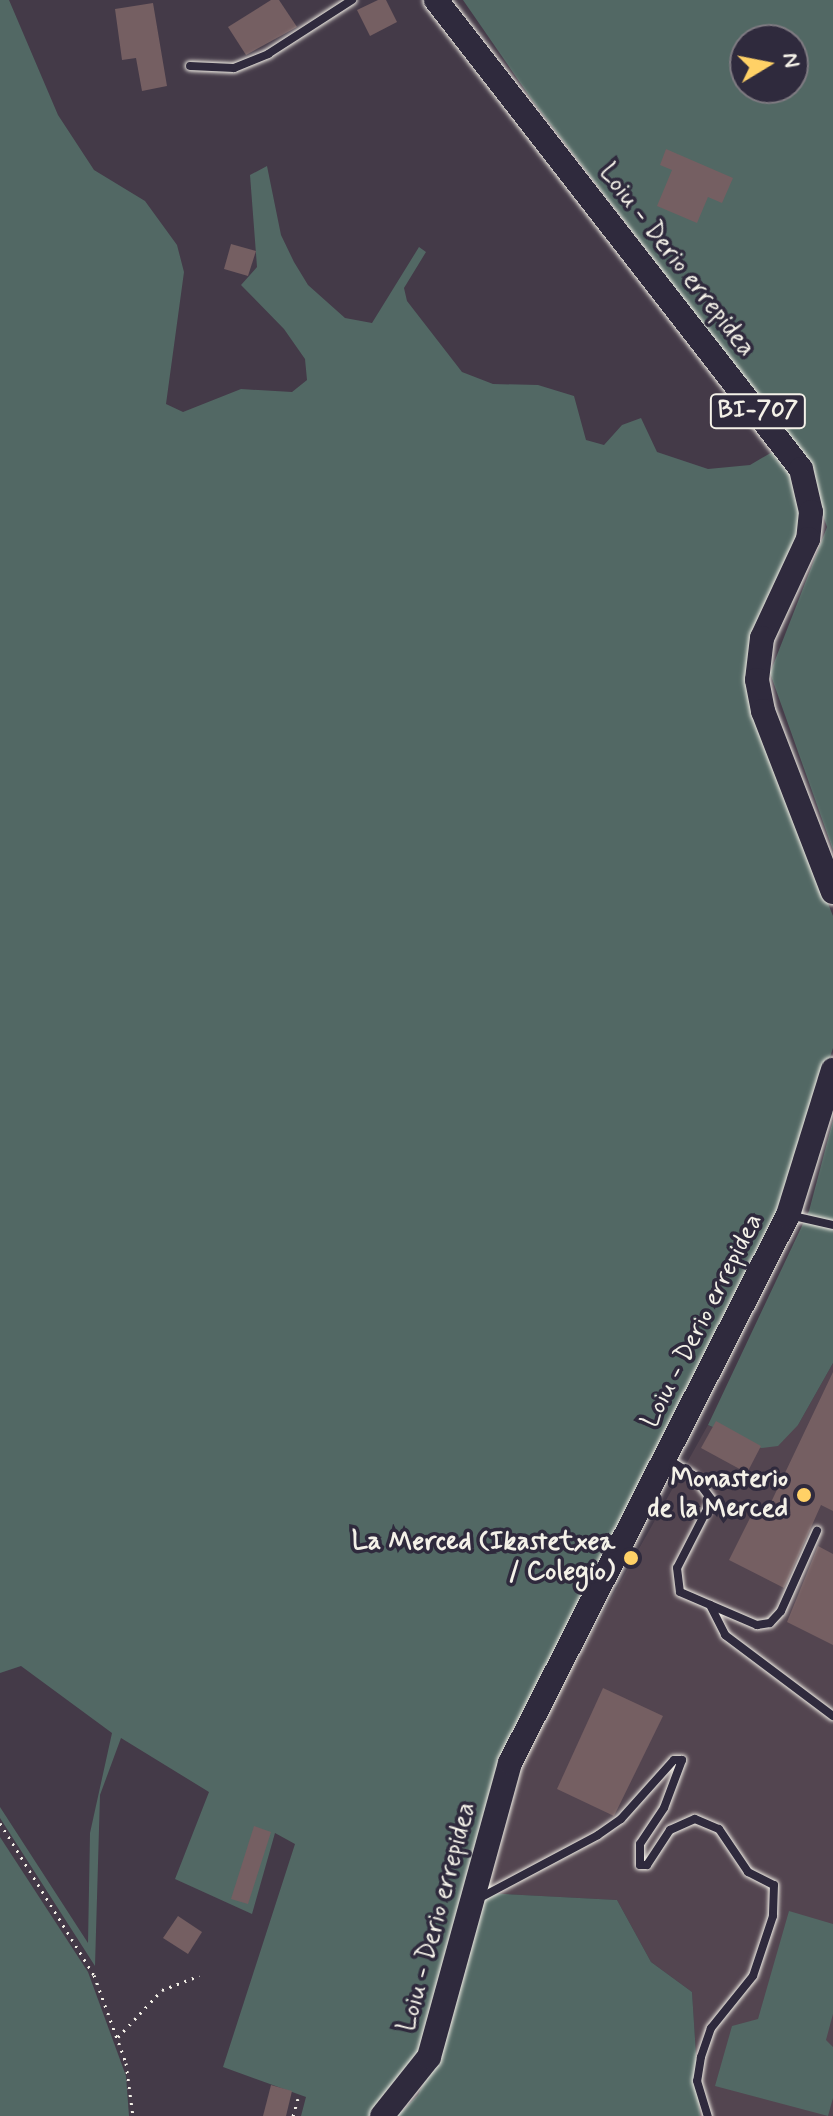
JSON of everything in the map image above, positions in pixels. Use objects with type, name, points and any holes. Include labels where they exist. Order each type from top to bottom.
[{"type":"main road","name":"Loiu - Derio errepidea","points":[[436,0],[801,469],[811,512],[808,539],[762,638],[757,680],[766,720],[833,892]]},
{"type":"main road","name":"Loiu - Derio errepidea","points":[[382,2116],[429,2057],[510,1763],[788,1215],[832,1076]]},
{"type":"lane","points":[[190,66],[234,68],[257,59],[352,0]]},
{"type":"lane","points":[[788,1215],[833,1225]]},
{"type":"lane","points":[[665,1457],[693,1475],[712,1500],[675,1581],[680,1592],[757,1625],[770,1623],[817,1531]]},
{"type":"lane","points":[[710,1605],[725,1635],[833,1716]]},
{"type":"lane","points":[[473,1902],[598,1835],[621,1819],[674,1760],[682,1760],[664,1808],[640,1844],[640,1865],[647,1865],[670,1830],[695,1819],[719,1829],[748,1872],[774,1885],[773,1916],[753,1976],[711,2028],[701,2057],[697,2081],[708,2116]]},
{"type":"path","points":[[0,1823],[94,1975],[126,2063],[133,2116]]},
{"type":"path","points":[[117,2038],[162,1990],[199,1976]]},
{"type":"path","points":[[293,2116],[298,2099]]},
{"type":"shaded area","points":[[833,1363],[833,2116],[700,2116],[692,1992],[651,1962],[617,1900],[486,1893],[515,1771],[708,1425],[744,1442],[798,1425]]},
{"type":"green space","points":[[0,0],[9,0],[58,115],[94,170],[145,201],[177,245],[184,272],[166,404],[183,412],[241,389],[292,392],[307,380],[305,359],[284,329],[241,285],[257,267],[250,175],[267,166],[281,235],[294,262],[308,285],[345,318],[372,323],[419,247],[426,252],[404,288],[407,301],[462,372],[493,384],[538,385],[574,396],[586,440],[604,445],[622,425],[641,418],[657,452],[708,469],[750,465],[774,451],[796,484],[801,533],[760,622],[787,800],[833,916],[833,1048],[778,1218],[553,1660],[419,2059],[372,2116],[301,2116],[306,2097],[223,2067],[295,1844],[275,1833],[252,1914],[175,1879],[209,1792],[121,1738],[100,1795],[95,1966],[0,1818],[0,1807],[88,1943],[90,1833],[112,1733],[21,1666],[0,1673]]},
{"type":"green space","points":[[463,0],[833,0],[833,850],[770,673],[827,527],[803,455],[532,100]]},
{"type":"green space","points":[[833,1120],[833,1363],[798,1425],[778,1446],[761,1448],[708,1425],[809,1211]]},
{"type":"green space","points":[[0,1837],[88,1972],[126,2076],[129,2116],[0,2116]]},
{"type":"green space","points":[[486,1893],[617,1900],[651,1962],[692,1992],[700,2116],[397,2116],[418,2095],[450,2028],[465,1953]]},
{"type":"green space","points":[[789,1911],[833,1924],[833,2014],[826,2040],[833,2047],[833,2098],[828,2116],[715,2086],[732,2026],[758,2019]]},
{"type":"building","points":[[271,0],[279,0],[297,27],[246,55],[228,27]]},
{"type":"building","points":[[378,0],[386,0],[397,22],[370,36],[357,10]]},
{"type":"building","points":[[153,3],[167,86],[142,91],[136,58],[122,60],[115,9]]},
{"type":"building","points":[[666,149],[733,178],[722,203],[708,197],[697,223],[657,206],[672,170],[660,165]]},
{"type":"building","points":[[231,244],[256,251],[248,276],[224,269]]},
{"type":"building","name":"Monasterio de la Merced","points":[[833,1372],[833,1511],[821,1505],[784,1588],[729,1560],[753,1512],[764,1517]]},
{"type":"building","points":[[716,1421],[761,1446],[747,1473],[701,1448]]},
{"type":"building","points":[[818,1546],[833,1554],[833,1645],[787,1622]]},
{"type":"building","points":[[603,1688],[663,1716],[614,1816],[557,1789]]},
{"type":"building","points":[[254,1826],[271,1832],[248,1904],[231,1899]]},
{"type":"building","points":[[178,1916],[202,1932],[188,1954],[163,1938]]},
{"type":"building","points":[[271,2085],[292,2091],[286,2116],[263,2116]]},
{"type":"place","name":"Monasterio de la Merced","points":[[804,1495]]},
{"type":"place","name":"La Merced (Ikastetxea / Colegio)","points":[[631,1558]]}]
